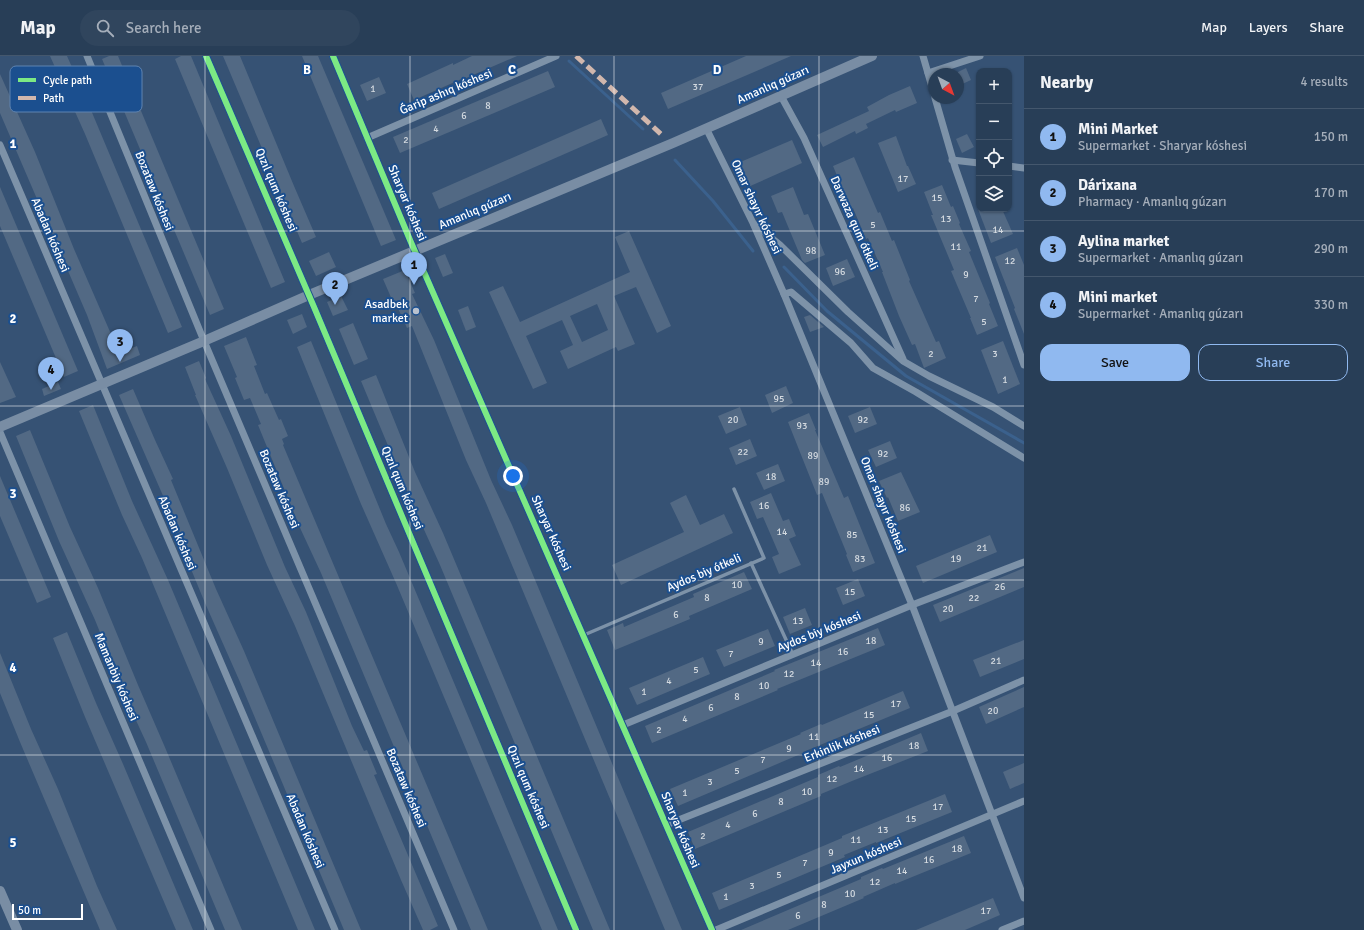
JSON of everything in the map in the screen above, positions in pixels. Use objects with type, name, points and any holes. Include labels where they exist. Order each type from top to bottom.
[{"type":"street","name":"Bozataw kóshesi","points":[[87,56],[91,66]]},
{"type":"street","name":"Qızıl qum kóshesi","points":[[206,56],[576,930]]},
{"type":"street","name":"Sharyar kóshesi","points":[[333,56],[415,250],[712,930]]},
{"type":"street","name":"Ǵarip ashıq kóshesi","points":[[367,138],[556,56]]},
{"type":"street","name":"Amanlıq gúzarı","points":[[0,427],[204,341],[308,295],[706,128],[872,56]]},
{"type":"street","points":[[923,56],[928,73]]},
{"type":"street","points":[[943,68],[980,56]]},
{"type":"street","name":"Darwaza qum ótkeli","points":[[781,96],[804,138],[904,361]]},
{"type":"street","points":[[937,104],[952,160],[1024,366]]},
{"type":"street","name":"Bozataw kóshesi","points":[[110,112],[204,341],[454,930]]},
{"type":"street","name":"Omar shayır kóshesi","points":[[706,128],[753,223],[784,294],[912,605],[1024,898]]},
{"type":"street","name":"Abadan kóshesi","points":[[0,145],[335,930]]},
{"type":"street","points":[[952,160],[976,163]]},
{"type":"street","points":[[1012,166],[1024,168]]},
{"type":"street","points":[[753,223],[780,245],[848,312],[904,361],[929,376],[993,407],[1024,426]]},
{"type":"street","points":[[784,294],[791,292],[851,343],[873,368],[916,392],[1024,458]]},
{"type":"street","name":"Mamanbiy kóshesi","points":[[0,432],[212,930]]},
{"type":"street","name":"Aydos biy kóshesi","points":[[623,725],[912,605],[1024,562]]},
{"type":"street","name":"Erkinlik kóshesi","points":[[666,825],[953,711],[1024,680]]},
{"type":"street","name":"Jayxun kóshesi","points":[[716,930],[1024,801]]},
{"type":"street","points":[[0,891],[17,930]]},
{"type":"street","points":[[1002,930],[1024,921]]},
{"type":"lane","name":"Aydos biy ótkeli","points":[[584,635],[764,558],[734,489]]},
{"type":"lane","points":[[751,564],[793,655]]},
{"type":"building","points":[[50,56],[67,56],[71,66],[54,66]]},
{"type":"building","points":[[109,56],[118,56],[122,66],[105,66],[102,59]]},
{"type":"building","points":[[181,56],[191,56],[285,282],[271,288],[175,59]]},
{"type":"building","points":[[223,56],[240,56],[316,237],[302,243]]},
{"type":"building","points":[[302,56],[318,56],[396,240],[381,246]]},
{"type":"building","points":[[472,56],[517,56],[414,100],[407,84]]},
{"type":"building","points":[[746,56],[791,56],[668,109],[661,93]]},
{"type":"building","points":[[966,68],[971,80],[964,83],[964,69]]},
{"type":"building","points":[[548,71],[555,87],[400,153],[393,137]]},
{"type":"building","points":[[0,74],[10,96],[10,112],[17,112],[111,334],[117,332],[124,351],[137,346],[140,355],[107,369],[87,315],[0,113]]},
{"type":"building","points":[[379,77],[386,93],[367,101],[360,85]]},
{"type":"building","points":[[910,86],[917,103],[896,112],[895,110],[866,124],[868,128],[856,134],[855,131],[823,147],[817,135],[869,111],[867,107]]},
{"type":"building","points":[[75,112],[92,112],[182,327],[168,333]]},
{"type":"building","points":[[124,112],[141,112],[224,309],[210,315]]},
{"type":"building","points":[[601,119],[608,135],[439,209],[432,193]]},
{"type":"building","points":[[967,134],[974,147],[962,153],[956,139]]},
{"type":"building","points":[[896,136],[907,166],[916,184],[898,192],[878,143]]},
{"type":"building","points":[[792,140],[802,163],[748,187],[738,163]]},
{"type":"building","points":[[854,157],[878,213],[880,212],[892,241],[894,240],[910,280],[909,281],[936,342],[939,341],[946,358],[924,368],[915,344],[912,345],[899,316],[883,272],[868,238],[866,239],[853,208],[851,209],[833,166]]},
{"type":"building","points":[[942,185],[951,207],[953,206],[960,223],[959,224],[971,251],[969,252],[998,326],[977,335],[951,271],[954,270],[931,215],[933,215],[924,192]]},
{"type":"building","points":[[0,187],[78,371],[64,377],[0,226]]},
{"type":"building","points":[[793,187],[804,215],[808,214],[825,255],[805,263],[802,260],[782,212],[778,213],[771,196]]},
{"type":"building","points":[[979,212],[1003,212],[1013,234],[991,243]]},
{"type":"building","points":[[629,231],[671,326],[657,333],[636,287],[614,296],[635,344],[618,351],[616,347],[568,369],[560,351],[573,345],[562,320],[526,336],[547,383],[533,389],[489,292],[503,286],[520,322],[630,272],[615,237]],"holes":[[[597,304],[608,330],[582,342],[570,316]]]},
{"type":"building","points":[[1017,248],[1024,265],[1024,334],[995,257]]},
{"type":"building","points":[[329,252],[336,267],[316,276],[309,261]]},
{"type":"building","points":[[445,254],[453,273],[443,277],[435,258]]},
{"type":"building","points":[[847,259],[855,277],[833,286],[826,268]]},
{"type":"building","points":[[405,270],[415,293],[412,294],[434,340],[491,480],[512,525],[682,930],[665,930],[486,503],[466,460],[412,326],[407,328],[383,279]]},
{"type":"building","points":[[341,296],[348,310],[333,316],[327,302]]},
{"type":"building","points":[[468,306],[476,327],[466,331],[458,310]]},
{"type":"building","points":[[302,314],[307,327],[293,334],[287,320]]},
{"type":"building","points":[[810,315],[824,327],[810,332],[804,317]]},
{"type":"building","points":[[353,323],[368,359],[354,365],[339,329]]},
{"type":"building","points":[[246,337],[257,365],[254,366],[265,394],[267,393],[288,436],[282,439],[283,445],[488,930],[471,930],[321,573],[301,530],[258,425],[261,424],[250,398],[244,400],[235,378],[237,377],[224,346]]},
{"type":"building","points":[[311,341],[386,524],[558,930],[542,930],[396,583],[361,504],[297,347]]},
{"type":"building","points":[[1003,341],[1020,384],[998,394],[981,350]]},
{"type":"building","points":[[199,361],[206,378],[205,379],[231,436],[285,567],[306,612],[352,726],[364,751],[367,750],[377,774],[374,775],[438,926],[430,930],[423,930],[401,880],[295,626],[267,565],[195,395],[185,367]]},
{"type":"building","points":[[0,362],[16,397],[0,403]]},
{"type":"building","points":[[376,375],[415,472],[443,533],[610,930],[593,930],[440,565],[412,503],[361,381]]},
{"type":"building","points":[[58,382],[61,389],[44,396],[42,389]]},
{"type":"building","points":[[786,386],[793,403],[772,413],[765,395]]},
{"type":"building","points":[[133,389],[173,479],[171,480],[216,589],[244,651],[361,930],[344,930],[240,682],[205,603],[162,499],[164,498],[119,395]]},
{"type":"building","points":[[93,405],[132,501],[168,580],[315,930],[298,930],[142,558],[122,515],[79,411]]},
{"type":"building","points":[[740,407],[747,425],[726,434],[718,416]]},
{"type":"building","points":[[870,407],[877,424],[855,433],[848,416]]},
{"type":"building","points":[[809,413],[844,498],[848,496],[875,563],[853,572],[822,493],[817,495],[788,422]]},
{"type":"building","points":[[30,430],[242,930],[225,930],[95,620],[59,541],[16,436]]},
{"type":"building","points":[[750,439],[757,456],[736,465],[729,448]]},
{"type":"building","points":[[890,441],[897,458],[876,467],[868,450]]},
{"type":"building","points":[[778,464],[785,481],[764,490],[756,473]]},
{"type":"building","points":[[901,472],[920,512],[898,521],[888,497],[887,498],[879,481]]},
{"type":"building","points":[[0,476],[51,597],[37,603],[0,516]]},
{"type":"building","points":[[771,493],[783,521],[789,519],[796,536],[789,539],[801,565],[779,574],[772,557],[779,554],[763,517],[757,519],[750,502]]},
{"type":"building","points":[[686,495],[700,525],[724,514],[733,533],[621,585],[612,565],[684,532],[670,503]]},
{"type":"building","points":[[990,535],[997,552],[923,583],[916,566]]},
{"type":"building","points":[[1024,568],[1024,587],[940,622],[933,605]]},
{"type":"building","points":[[744,572],[752,589],[689,616],[690,619],[615,650],[607,630],[623,623],[624,627],[694,597],[693,594]]},
{"type":"building","points":[[858,579],[865,596],[843,605],[836,588]]},
{"type":"building","points":[[805,608],[812,625],[790,634],[783,617]]},
{"type":"building","points":[[878,628],[885,645],[777,689],[778,690],[652,743],[645,726],[775,671],[774,670]]},
{"type":"building","points":[[768,629],[775,646],[724,667],[716,650]]},
{"type":"building","points":[[67,632],[193,930],[176,930],[85,717],[53,638]]},
{"type":"building","points":[[1024,640],[1024,659],[980,677],[973,660]]},
{"type":"building","points":[[0,653],[31,729],[58,789],[97,886],[117,930],[100,930],[20,742],[0,693]]},
{"type":"building","points":[[703,657],[710,674],[637,705],[629,688]]},
{"type":"building","points":[[1024,687],[1024,707],[986,724],[979,707]]},
{"type":"building","points":[[903,691],[910,708],[678,806],[670,789],[801,734],[800,733],[821,724],[822,725]]},
{"type":"building","points":[[921,733],[928,751],[821,794],[821,796],[695,849],[688,832],[818,777],[818,775],[839,766],[840,767]]},
{"type":"building","points":[[1024,763],[1024,783],[1010,789],[1003,772]]},
{"type":"building","points":[[945,794],[952,812],[844,855],[845,857],[719,910],[712,893],[842,838],[842,836]]},
{"type":"building","points":[[964,836],[971,853],[895,883],[863,897],[864,898],[788,930],[741,930],[861,879],[861,877],[882,868],[883,869]]},
{"type":"building","points":[[993,898],[1000,915],[965,930],[916,930]]},
{"type":"waterway","points":[[569,61],[643,129]]},
{"type":"waterway","points":[[675,160],[713,201],[753,251]]},
{"type":"waterway","points":[[784,267],[827,311],[906,376],[1024,443]]},
{"type":"marked path","points":[[576,56],[662,135]]},
{"type":"cycle path","points":[[206,56],[314,307],[576,930]]},
{"type":"cycle path","points":[[333,56],[410,240],[712,930]]},
{"type":"place","name":"Mini Market","points":[[414,285]]},
{"type":"place","name":"Dárixana","points":[[335,305]]},
{"type":"place","name":"Asadbek market","points":[[416,311]]},
{"type":"place","name":"Aylina market","points":[[120,362]]},
{"type":"place","name":"Mini market","points":[[51,390]]}]
